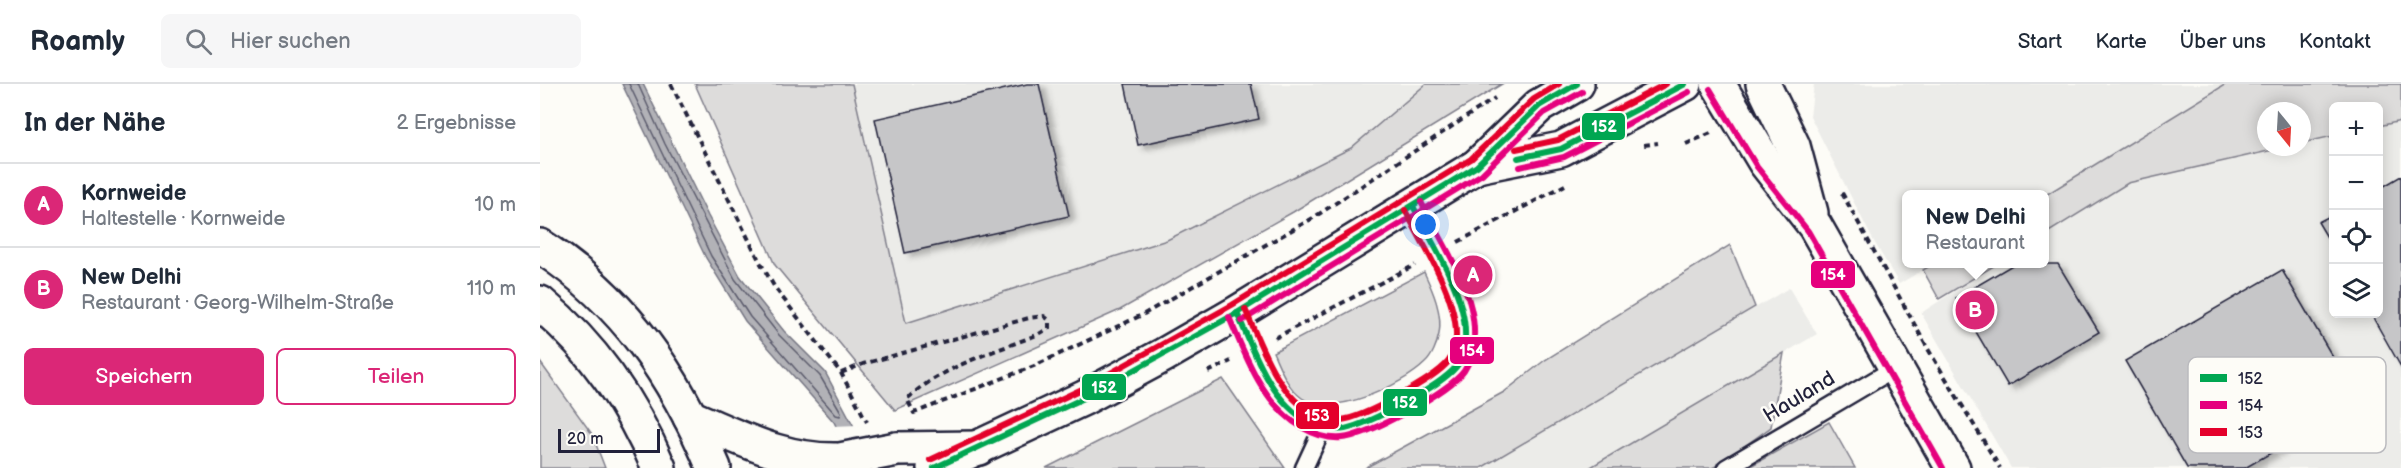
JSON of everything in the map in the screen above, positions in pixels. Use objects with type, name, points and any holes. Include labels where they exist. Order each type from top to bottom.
[{"type":"main road","points":[[934,468],[1084,398],[1237,313],[1477,166],[1539,106],[1577,84]]},
{"type":"main road","points":[[1477,166],[1561,149],[1685,84]]},
{"type":"main road","points":[[1718,84],[1765,162],[1815,226],[1953,468]]},
{"type":"main road","points":[[1763,84],[1793,146],[1815,226]]},
{"type":"main road","points":[[540,246],[595,287],[627,320],[650,351],[690,417],[714,468]]},
{"type":"main road","points":[[540,303],[578,339],[602,366],[634,415],[659,468]]},
{"type":"main road","points":[[690,417],[786,456],[820,461],[840,460],[897,449],[979,448]]},
{"type":"lane","points":[[1237,313],[1273,388],[1286,404],[1306,420],[1323,427],[1343,429],[1357,425],[1405,401],[1447,376],[1456,367],[1461,354],[1465,330],[1463,314],[1452,284],[1413,206]]},
{"type":"lane","name":"Hauland","points":[[1726,468],[1897,367]]},
{"type":"lane","points":[[1304,468],[1323,427]]},
{"type":"path","points":[[671,84],[765,271],[841,374],[863,415]]},
{"type":"path","points":[[841,374],[874,361],[1029,318],[1044,316],[1049,320],[1048,328],[1039,334],[951,370],[922,385],[907,399],[914,413],[1034,366],[1144,314],[1313,218],[1501,95]]},
{"type":"path","points":[[1837,183],[1928,349],[2000,468]]},
{"type":"shaded area","points":[[695,84],[852,84],[906,323],[1167,240],[1351,148],[1426,84],[1502,84],[1293,212],[1120,310],[895,410],[775,265]]},
{"type":"shaded area","points":[[852,84],[1426,84],[1351,148],[1167,240],[905,323]]},
{"type":"shaded area","points":[[1814,84],[2226,84],[2049,193],[2049,190],[1902,190],[1902,268],[1926,268],[1899,284],[1872,238],[1810,116]]},
{"type":"shaded area","points":[[2226,84],[2401,84],[2401,121],[2383,125],[2383,102],[2329,102],[2329,137],[2311,141],[2311,102],[2257,102],[2257,154],[2128,183],[2049,232],[2049,193]]},
{"type":"shaded area","points":[[2401,121],[2401,468],[2011,468],[1921,313],[1991,268],[2049,268],[2049,232],[2128,183],[2257,154],[2257,156],[2311,156],[2311,141],[2329,137],[2329,318],[2383,318],[2383,125]]},
{"type":"shaded area","points":[[1730,245],[1755,307],[1481,468],[1365,468],[1504,392],[1545,360]]},
{"type":"shaded area","points":[[1926,268],[1990,268],[1939,299],[1923,270]]},
{"type":"shaded area","points":[[1424,272],[1436,303],[1440,326],[1436,346],[1430,357],[1415,372],[1384,389],[1348,402],[1315,403],[1302,398],[1292,389],[1273,352]]},
{"type":"shaded area","points":[[1789,288],[1817,334],[1589,468],[1481,468]]},
{"type":"shaded area","points":[[1784,353],[1771,427],[1718,465],[1712,468],[1589,468]]},
{"type":"shaded area","points":[[540,362],[592,434],[605,468],[540,468]]},
{"type":"shaded area","points":[[1223,379],[1285,468],[1046,468]]},
{"type":"shaded area","points":[[1829,422],[1855,468],[1747,468]]},
{"type":"water","points":[[622,84],[643,84],[740,276],[784,331],[825,372],[876,468],[856,468],[834,422],[745,321],[706,258]]},
{"type":"pier","points":[[858,425],[878,467],[853,468],[832,426]]},
{"type":"building","points":[[1027,84],[1039,84],[1069,216],[905,253],[875,119]]},
{"type":"building","points":[[1125,84],[1251,84],[1259,119],[1138,145]]},
{"type":"building","points":[[2401,176],[2401,367],[2373,318],[2383,318],[2383,187]]},
{"type":"building","points":[[2329,216],[2329,241],[2318,222]]},
{"type":"building","points":[[2049,264],[2058,264],[2099,332],[2008,386],[1956,298],[2007,268],[2049,268]]},
{"type":"building","points":[[2282,270],[2333,357],[2188,357],[2188,453],[2271,453],[2245,468],[2187,468],[2125,361]]},
{"type":"transit line","name":"153","points":[[930,460],[1080,390],[1232,305],[1471,159],[1534,99],[1559,84]]},
{"type":"transit line","name":"152","points":[[934,468],[1084,398],[1237,313],[1477,166],[1539,106],[1577,84]]},
{"type":"transit line","name":"153","points":[[1516,149],[1558,140],[1666,84]]},
{"type":"transit line","name":"152","points":[[1518,158],[1561,149],[1685,84]]},
{"type":"transit line","name":"154","points":[[1710,89],[1757,167],[1808,231],[1943,468]]},
{"type":"transit line","name":"154","points":[[1242,321],[1482,174],[1544,113],[1582,92]]},
{"type":"transit line","name":"154","points":[[1520,167],[1564,157],[1689,92]]},
{"type":"transit line","name":"154","points":[[1229,317],[1249,364],[1266,393],[1289,418],[1312,433],[1332,438],[1354,435],[1370,430],[1426,401],[1456,380],[1464,371],[1471,354],[1474,336],[1473,319],[1463,284],[1421,202]]},
{"type":"transit line","name":"152","points":[[1237,313],[1257,359],[1274,388],[1295,413],[1309,422],[1327,428],[1345,429],[1371,420],[1420,394],[1456,367],[1462,357],[1465,337],[1464,321],[1454,287],[1413,206]]},
{"type":"transit line","name":"153","points":[[1245,309],[1264,353],[1280,382],[1301,406],[1317,415],[1334,420],[1351,418],[1414,387],[1448,362],[1454,350],[1456,336],[1455,321],[1445,288],[1405,210]]},
{"type":"place","name":"Kornweide","points":[[1473,275]]},
{"type":"place","name":"New Delhi","points":[[1975,310]]}]
